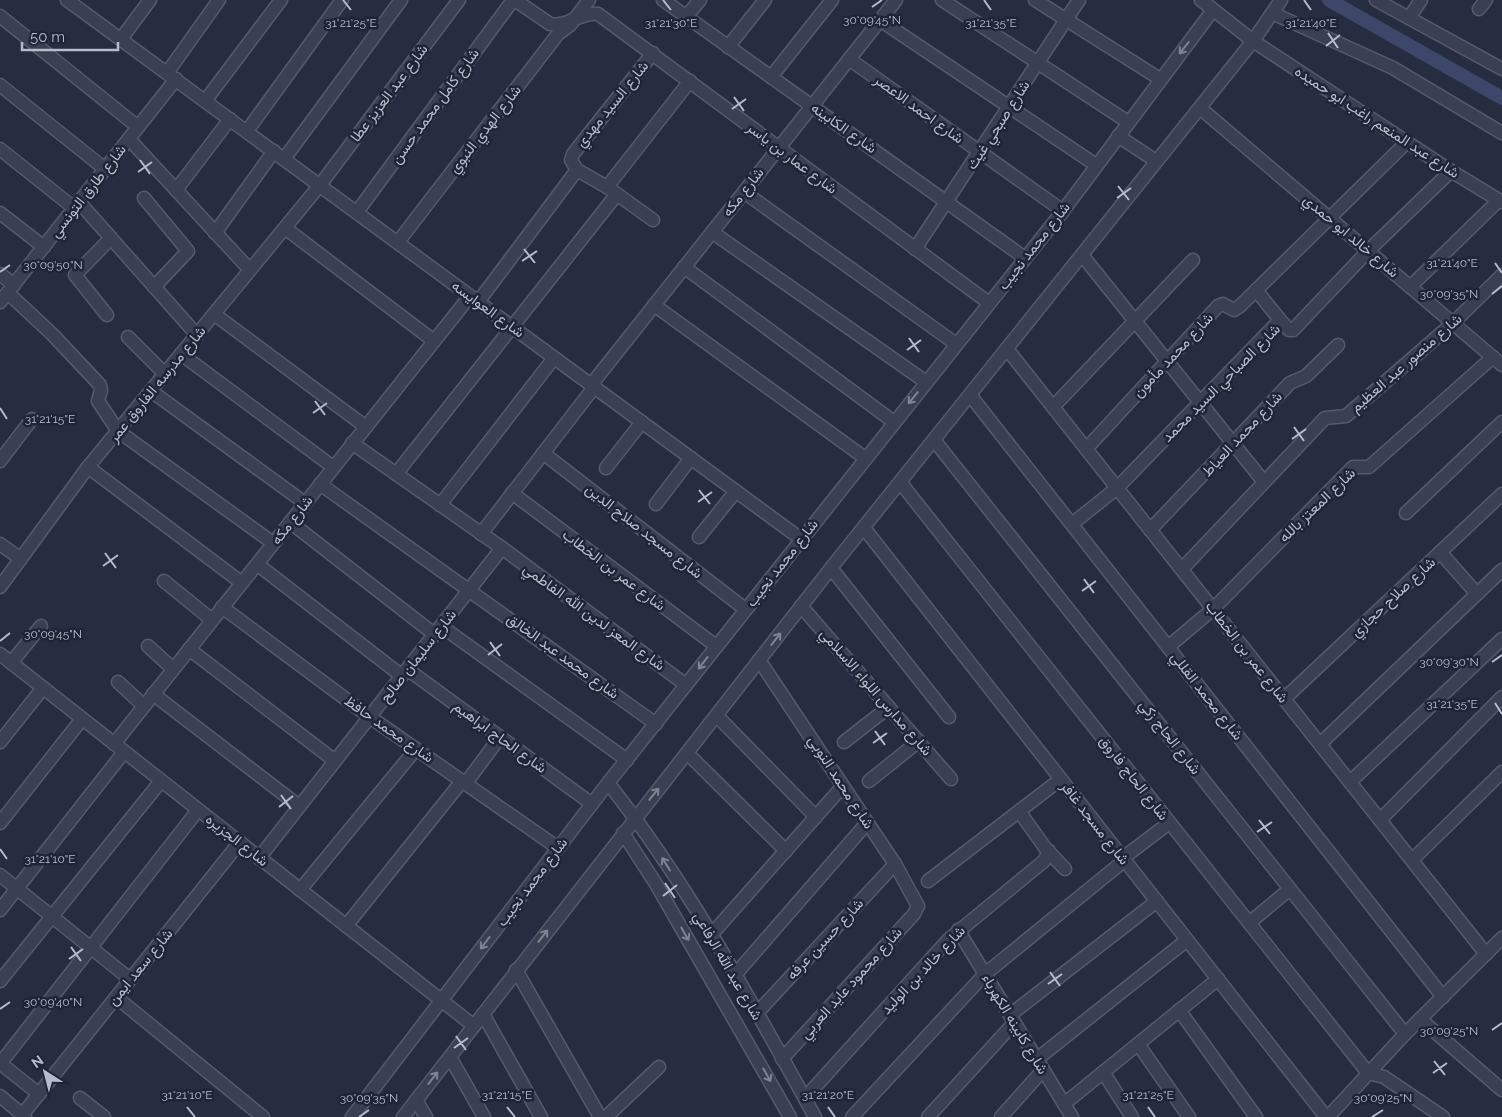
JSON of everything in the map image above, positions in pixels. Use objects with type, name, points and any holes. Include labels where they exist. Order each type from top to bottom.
[{"type":"street","name":"شارع العوايسه","points":[[67,0],[82,4],[121,39],[801,538]]},
{"type":"street","points":[[121,39],[150,0]]},
{"type":"street","name":"شارع طارق التونسي","points":[[7,293],[138,127],[219,0]]},
{"type":"street","points":[[205,101],[281,0]]},
{"type":"street","points":[[247,131],[342,0]]},
{"type":"street","points":[[215,233],[401,0]]},
{"type":"street","name":"شارع عبد العزيز عطا","points":[[320,185],[459,0]]},
{"type":"street","name":"شارع الهدي النبوي","points":[[398,242],[558,34],[574,20],[589,0]]},
{"type":"street","name":"شارع الكابينه","points":[[663,0],[1025,258]]},
{"type":"street","points":[[686,17],[700,0]]},
{"type":"street","points":[[728,47],[765,0]]},
{"type":"street","points":[[771,77],[832,0]]},
{"type":"street","name":"شارع مكه","points":[[481,534],[684,266],[896,0]]},
{"type":"street","points":[[942,0],[1128,122]]},
{"type":"street","points":[[1036,0],[1160,79]]},
{"type":"street","name":"شارع صبحي غيث","points":[[915,249],[981,153],[1079,0]]},
{"type":"street","name":"شارع عبد المنعم راغب ابو حميده","points":[[1201,0],[1253,41],[1500,201]]},
{"type":"street","points":[[1376,0],[1502,70]]},
{"type":"street","points":[[1409,18],[1421,0]]},
{"type":"street","name":"شارع عمار بن ياسر","points":[[519,1],[550,24],[562,24],[593,13],[598,14],[653,53],[778,149],[989,303]]},
{"type":"street","name":"شارع كامل محمد حسن","points":[[356,212],[519,1]]},
{"type":"street","points":[[403,1117],[801,606],[1200,108],[1253,41],[1277,6],[1393,68],[1502,133]]},
{"type":"street","name":"شارع محمد نجيب","points":[[352,1117],[608,783],[1062,211],[1213,10]]},
{"type":"street","points":[[0,16],[138,127]]},
{"type":"street","points":[[880,20],[1096,165]]},
{"type":"street","name":"شارع السيد مهدي","points":[[474,299],[577,170],[571,160],[573,154],[653,53]]},
{"type":"street","name":"شارع احمد الاعصر","points":[[849,59],[1062,211]]},
{"type":"street","points":[[396,474],[513,327],[690,81]]},
{"type":"street","points":[[0,85],[105,169]]},
{"type":"street","name":"شارع خالد ابو حمدي","points":[[1200,108],[1497,361]]},
{"type":"street","points":[[176,190],[230,119]]},
{"type":"street","points":[[1118,136],[1156,161]]},
{"type":"street","points":[[129,139],[250,270]]},
{"type":"street","name":"شارع محمد مأمون","points":[[1086,449],[1220,305],[1236,309],[1407,142]]},
{"type":"street","points":[[0,149],[77,205],[111,238],[197,336]]},
{"type":"street","points":[[577,170],[612,191],[653,220]]},
{"type":"street","name":"شارع الصباحي السيد محمد","points":[[1072,524],[1117,488],[1280,320],[1290,330],[1293,330],[1368,251],[1451,171]]},
{"type":"street","name":"شارع مدرسه الفاروق عمر","points":[[0,587],[88,468],[320,185]]},
{"type":"street","points":[[744,192],[956,344]]},
{"type":"street","points":[[144,198],[188,251],[154,287]]},
{"type":"street","points":[[1410,286],[1500,201]]},
{"type":"street","points":[[0,213],[44,247]]},
{"type":"street","points":[[285,228],[434,341]]},
{"type":"street","points":[[712,232],[926,382]]},
{"type":"street","points":[[107,315],[75,275],[111,238]]},
{"type":"street","points":[[1082,256],[1264,482]]},
{"type":"street","points":[[1053,407],[1193,260]]},
{"type":"street","points":[[684,266],[894,422]]},
{"type":"street","points":[[0,274],[7,293],[38,320],[100,385],[101,390],[98,401],[118,431],[273,543]]},
{"type":"street","name":"شارع منصور عبد العظيم","points":[[1182,570],[1325,418],[1346,416],[1453,323],[1502,275]]},
{"type":"street","points":[[1256,290],[1280,320]]},
{"type":"street","name":"شارع مكه","points":[[114,744],[434,341],[474,299]]},
{"type":"street","points":[[654,305],[865,458]]},
{"type":"street","points":[[214,314],[366,427]]},
{"type":"street","points":[[128,337],[165,374]]},
{"type":"street","name":"شارع محمد العياط","points":[[1150,530],[1234,444],[1290,383],[1306,376],[1338,345]]},
{"type":"street","name":"شارع عمر بن الخطاب","points":[[1007,349],[1486,954]]},
{"type":"street","points":[[181,354],[333,467]]},
{"type":"street","points":[[440,505],[554,358]]},
{"type":"street","name":"شارع المعتز بالله","points":[[1168,647],[1213,609],[1353,467],[1369,467],[1497,361]]},
{"type":"street","points":[[151,391],[305,503]]},
{"type":"street","name":"شارع محمد القللي","points":[[970,395],[1444,997]]},
{"type":"street","points":[[0,461],[32,419]]},
{"type":"street","points":[[606,468],[642,422]]},
{"type":"street","points":[[1406,513],[1502,422]]},
{"type":"street","name":"شارع الحاج زكي","points":[[934,440],[1405,1034]]},
{"type":"street","name":"شارع المعز لدين الله الفاطمي","points":[[352,443],[502,548],[686,685]]},
{"type":"street","name":"شارع مسجد صلاح الدين","points":[[543,453],[745,609]]},
{"type":"street","points":[[656,504],[691,458]]},
{"type":"street","points":[[88,468],[242,583]]},
{"type":"street","name":"شارع الحاج فاروق","points":[[900,482],[1368,1073]]},
{"type":"street","name":"شارع محمد عبد الخالق","points":[[320,484],[470,589],[656,724]]},
{"type":"street","points":[[699,537],[736,491]]},
{"type":"street","name":"شارع عمر بن الخطاب","points":[[512,493],[716,646]]},
{"type":"street","name":"شارع صلاح حجازي","points":[[1284,699],[1502,494]]},
{"type":"street","points":[[290,522],[438,630],[627,760]]},
{"type":"street","name":"شارع مسجد غافر","points":[[864,528],[1327,1117]]},
{"type":"street","points":[[0,544],[21,559]]},
{"type":"street","name":"شارع سليمان صالح","points":[[259,858],[502,548]]},
{"type":"street","points":[[1440,552],[1477,594]]},
{"type":"street","name":"شارع الحاج ابراهيم","points":[[257,564],[405,672],[500,737],[592,804]]},
{"type":"street","points":[[831,568],[948,717]]},
{"type":"street","points":[[1320,744],[1502,570]]},
{"type":"street","points":[[164,581],[212,620]]},
{"type":"street","name":"شارع مدارس اللواء الاسلامي","points":[[801,606],[951,779]]},
{"type":"street","name":"شارع محمد حافظ","points":[[222,607],[370,717],[558,848]]},
{"type":"street","points":[[11,663],[41,626]]},
{"type":"street","points":[[1350,782],[1502,639]]},
{"type":"street","points":[[148,646],[173,669]]},
{"type":"street","points":[[189,649],[335,761]]},
{"type":"street","name":"شارع الجزيره","points":[[0,654],[474,1026]]},
{"type":"street","name":"شارع محمد النوبي","points":[[759,660],[895,864],[918,906]]},
{"type":"street","points":[[118,682],[144,706]]},
{"type":"street","points":[[0,742],[43,688]]},
{"type":"street","points":[[153,694],[299,806]]},
{"type":"street","points":[[1380,820],[1502,697]]},
{"type":"street","points":[[844,742],[889,707]]},
{"type":"street","points":[[717,716],[816,817]]},
{"type":"street","points":[[0,823],[82,719]]},
{"type":"street","points":[[346,926],[500,737]]},
{"type":"street","points":[[869,782],[919,742]]},
{"type":"street","points":[[300,890],[416,749]]},
{"type":"street","points":[[0,910],[124,752]]},
{"type":"street","points":[[688,753],[786,851]]},
{"type":"street","points":[[1412,860],[1502,772]]},
{"type":"street","points":[[928,881],[1061,779]]},
{"type":"street","points":[[0,981],[161,781]]},
{"type":"street","name":"شارع عبد الله الرفاعي","points":[[608,783],[635,818],[711,935],[815,1117]]},
{"type":"street","points":[[711,935],[843,786]]},
{"type":"street","points":[[39,1094],[0,1064],[198,810]]},
{"type":"street","points":[[1020,811],[1049,851],[1065,869]]},
{"type":"street","points":[[734,976],[867,823]]},
{"type":"street","points":[[852,1117],[985,974],[1169,823]]},
{"type":"street","name":"شارع عبد الله الرفاعي","points":[[623,833],[656,884],[790,1117]]},
{"type":"street","name":"شارع سعد ايمن","points":[[24,1116],[39,1094],[240,842]]},
{"type":"street","name":"شارع خالد بن الوليد","points":[[805,1098],[958,930],[1044,861],[1049,851]]},
{"type":"street","name":"شارع حسين عرفه","points":[[756,1014],[895,864]]},
{"type":"street","points":[[0,875],[130,979]]},
{"type":"street","points":[[1249,923],[1290,889]]},
{"type":"street","points":[[928,1117],[1012,1019],[1156,901]]},
{"type":"street","name":"شارع محمود عايد العربي","points":[[782,1059],[914,914],[918,906]]},
{"type":"street","name":"شارع كابينه الكهرباء","points":[[958,930],[1072,1117]]},
{"type":"street","points":[[1327,1117],[1405,1034],[1502,938]]},
{"type":"street","points":[[1001,1117],[1040,1065],[1187,940]]},
{"type":"street","points":[[516,970],[600,1117]]},
{"type":"street","points":[[1064,1104],[1218,979]]},
{"type":"street","points":[[116,997],[263,1117]]},
{"type":"street","points":[[1179,1010],[1256,1117]]},
{"type":"street","points":[[483,1014],[541,1117]]},
{"type":"street","points":[[1420,1019],[1502,1090]]},
{"type":"street","points":[[1138,1044],[1189,1117]]},
{"type":"street","points":[[450,1057],[484,1117]]},
{"type":"street","points":[[606,1117],[659,1067]]},
{"type":"street","points":[[1103,1072],[1132,1117]]},
{"type":"street","points":[[1368,1073],[1384,1077],[1443,1117]]},
{"type":"street","points":[[0,1096],[24,1116]]},
{"type":"street","points":[[80,1098],[104,1117]]},
{"type":"street","points":[[416,1100],[426,1117]]},
{"type":"waterway","points":[[1329,0],[1502,98]]}]
